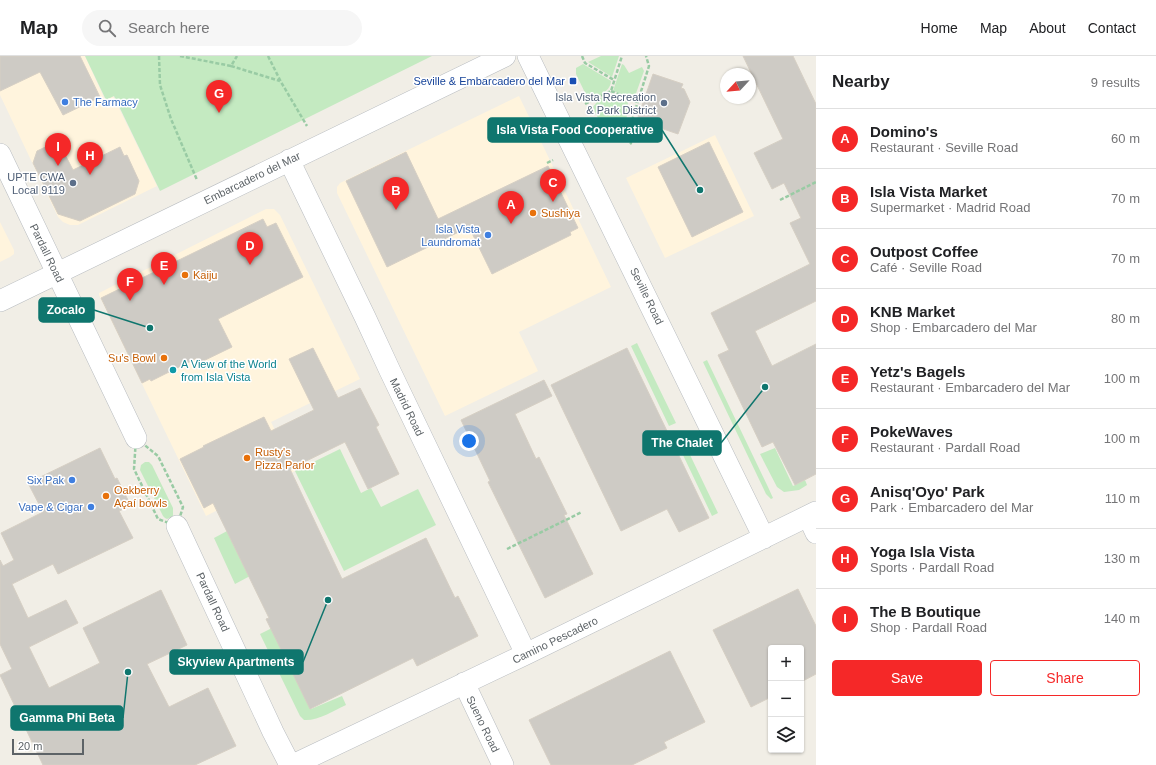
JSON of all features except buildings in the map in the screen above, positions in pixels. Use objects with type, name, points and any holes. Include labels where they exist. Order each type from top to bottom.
[{"type":"street","name":"Embarcadero del Mar","points":[[0,301],[505,56]]},
{"type":"street","name":"Seville Road","points":[[528,56],[764,538]]},
{"type":"street","name":"Pardall Road","points":[[0,154],[136,438]]},
{"type":"street","name":"Madrid Road","points":[[289,160],[366,316],[390,371],[526,654]]},
{"type":"street","name":"Camino Pescadero","points":[[292,765],[464,684],[764,538],[813,521]]},
{"type":"street","name":"Pardall Road","points":[[177,526],[273,732],[292,765]]},
{"type":"street","name":"Sueno Road","points":[[464,684],[503,765]]},
{"type":"path","points":[[158,56],[160,85],[171,119],[207,200]]},
{"type":"path","points":[[180,56],[231,66],[281,82]]},
{"type":"path","points":[[231,66],[237,56]]},
{"type":"path","points":[[268,56],[281,82],[307,126]]},
{"type":"path","points":[[582,56],[585,63],[614,80]]},
{"type":"path","points":[[585,104],[611,91],[622,56]]},
{"type":"path","points":[[630,144],[632,120],[649,66],[646,56]]},
{"type":"path","points":[[611,91],[637,102]]},
{"type":"path","points":[[547,163],[553,160]]},
{"type":"path","points":[[780,200],[816,182]]},
{"type":"path","points":[[136,438],[158,456],[183,507],[177,526],[158,519],[134,469],[136,438]]},
{"type":"path","points":[[506,549],[582,512]]},
{"type":"shaded area","points":[[0,56],[85,56],[105,100],[113,96],[157,186],[78,225],[70,225],[63,222],[58,217],[0,95]]},
{"type":"shaded area","points":[[519,96],[611,287],[519,332],[538,371],[445,416],[337,193],[337,187],[340,183]]},
{"type":"shaded area","points":[[715,135],[754,216],[665,258],[626,178]]},
{"type":"shaded area","points":[[266,209],[274,209],[280,215],[360,379],[271,422],[295,471],[206,516],[99,293]]},
{"type":"shaded area","points":[[0,222],[14,250],[14,254],[0,262]]},
{"type":"green space","points":[[85,56],[432,56],[160,191],[114,96],[106,100]]},
{"type":"green space","points":[[601,56],[619,56],[612,77],[588,62]]},
{"type":"green space","points":[[583,64],[611,81],[609,88],[599,96],[591,98],[587,97],[576,74],[576,68]]},
{"type":"green space","points":[[622,64],[629,73],[642,67],[644,71],[634,99],[613,91]]},
{"type":"green space","points":[[614,94],[628,103],[626,125],[624,129],[616,136],[609,138],[606,136],[593,107],[600,98]]},
{"type":"green space","points":[[637,343],[676,423],[669,426],[631,346]]},
{"type":"green space","points":[[707,360],[768,487],[773,498],[771,499],[766,494],[703,362]]},
{"type":"green space","points":[[679,432],[718,513],[712,516],[673,434]]},
{"type":"green space","points":[[775,448],[793,486],[805,480],[807,485],[799,490],[784,492],[777,487],[760,454]]},
{"type":"green space","points":[[340,449],[361,493],[371,488],[381,507],[418,489],[436,525],[344,571],[295,471]]},
{"type":"green space","points":[[145,462],[149,462],[152,465],[173,508],[173,516],[167,519],[163,516],[140,470],[141,465]]},
{"type":"green space","points":[[229,530],[250,576],[235,584],[214,538]]},
{"type":"green space","points":[[272,628],[311,709],[342,696],[346,705],[315,719],[304,720],[300,716],[260,634]]},
{"type":"place","name":"Seville & Embarcadero del Mar","points":[[573,81]]},
{"type":"place","name":"The Farmacy","points":[[65,102]]},
{"type":"place","name":"Isla Vista Recreation & Park District","points":[[664,103]]},
{"type":"place","name":"Anisq'Oyo' Park","points":[[219,113]]},
{"type":"place","name":"The B Boutique","points":[[58,166]]},
{"type":"place","name":"Yoga Isla Vista","points":[[90,175]]},
{"type":"place","name":"UPTE CWA Local 9119","points":[[73,183]]},
{"type":"place","name":"Isla Vista Food Cooperative","points":[[700,190]]},
{"type":"place","name":"Outpost Coffee","points":[[553,202]]},
{"type":"place","name":"Isla Vista Market","points":[[396,210]]},
{"type":"place","name":"Sushiya","points":[[533,213]]},
{"type":"place","name":"Domino's","points":[[511,224]]},
{"type":"place","name":"Isla Vista Laundromat","points":[[488,235]]},
{"type":"place","name":"KNB Market","points":[[250,265]]},
{"type":"place","name":"Kaiju","points":[[185,275]]},
{"type":"place","name":"Yetz's Bagels","points":[[164,285]]},
{"type":"place","name":"PokeWaves","points":[[130,301]]},
{"type":"place","name":"Zocalo","points":[[150,328]]},
{"type":"place","name":"Su's Bowl","points":[[164,358]]},
{"type":"place","name":"A View of the World from Isla Vista","points":[[173,370]]},
{"type":"place","name":"The Chalet","points":[[765,387]]},
{"type":"place","name":"Rusty's Pizza Parlor","points":[[247,458]]},
{"type":"place","name":"Six Pak","points":[[72,480]]},
{"type":"place","name":"Oakberry Açaí bowls","points":[[106,496]]},
{"type":"place","name":"Vape & Cigar","points":[[91,507]]},
{"type":"place","name":"Skyview Apartments","points":[[328,600]]},
{"type":"place","name":"Gamma Phi Beta","points":[[128,672]]}]
